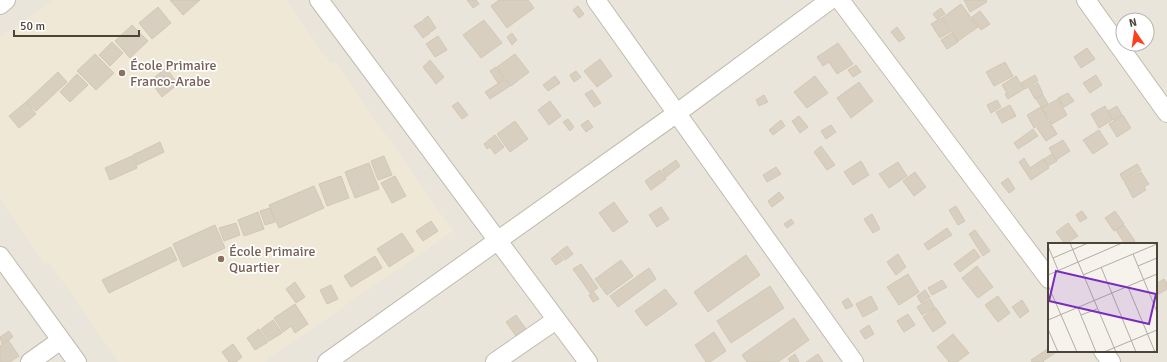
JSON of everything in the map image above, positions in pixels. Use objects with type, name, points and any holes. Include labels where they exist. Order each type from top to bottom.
[{"type":"street","points":[[0,5],[6,0]]},
{"type":"street","points":[[319,0],[588,362]]},
{"type":"street","points":[[596,0],[854,362]]},
{"type":"street","points":[[334,360],[677,114],[830,0]]},
{"type":"street","points":[[840,0],[1048,278]]},
{"type":"street","points":[[1086,0],[1167,113]]},
{"type":"street","points":[[0,256],[77,362]]},
{"type":"street","points":[[495,362],[556,320]]},
{"type":"street","points":[[30,362],[61,340]]},
{"type":"street","points":[[1104,352],[1111,362]]},
{"type":"shaded area","points":[[0,0],[1167,0],[1167,362],[0,362]]},
{"type":"shaded area","points":[[54,0],[286,0],[331,64],[335,62],[453,231],[264,362],[119,362],[49,262],[45,264],[0,199],[0,37]]},
{"type":"building","points":[[170,0],[200,0],[183,15]]},
{"type":"building","points":[[467,0],[476,0],[479,4],[473,8]]},
{"type":"building","points":[[499,0],[528,0],[534,8],[507,28],[491,6]]},
{"type":"building","points":[[964,0],[986,0],[987,2],[970,12]]},
{"type":"building","points":[[961,4],[978,27],[958,41],[942,18]]},
{"type":"building","points":[[578,6],[584,14],[579,18],[573,10]]},
{"type":"building","points":[[158,7],[171,23],[152,39],[139,23]]},
{"type":"building","points":[[941,8],[945,14],[937,19],[933,14]]},
{"type":"building","points":[[980,11],[990,24],[981,30],[972,17]]},
{"type":"building","points":[[428,16],[436,28],[431,32],[423,20]]},
{"type":"building","points":[[941,18],[950,32],[940,38],[931,24]]},
{"type":"building","points":[[484,20],[502,43],[481,58],[463,35]]},
{"type":"building","points":[[422,21],[430,33],[423,38],[414,26]]},
{"type":"building","points":[[132,25],[148,41],[130,58],[115,41]]},
{"type":"building","points":[[897,27],[905,38],[899,42],[891,32]]},
{"type":"building","points":[[512,33],[517,40],[512,45],[507,37]]},
{"type":"building","points":[[952,33],[958,42],[947,49],[941,40]]},
{"type":"building","points":[[438,36],[447,50],[435,57],[426,44]]},
{"type":"building","points":[[112,42],[123,53],[110,66],[99,55]]},
{"type":"building","points":[[838,43],[853,64],[837,74],[829,62],[823,66],[817,57]]},
{"type":"building","points":[[1087,48],[1095,59],[1081,68],[1074,57]]},
{"type":"building","points":[[95,54],[114,73],[96,90],[77,71]]},
{"type":"building","points":[[515,54],[529,72],[511,86],[497,67]]},
{"type":"building","points":[[600,59],[612,76],[597,87],[584,71]]},
{"type":"building","points":[[430,60],[444,77],[436,84],[423,67]]},
{"type":"building","points":[[1005,62],[1013,76],[994,86],[986,72]]},
{"type":"building","points":[[856,65],[861,72],[853,77],[848,70]]},
{"type":"building","points":[[496,67],[504,78],[498,83],[490,71]]},
{"type":"building","points":[[166,68],[178,84],[162,97],[150,81]]},
{"type":"building","points":[[576,71],[581,77],[574,82],[570,75]]},
{"type":"building","points":[[58,72],[67,82],[36,111],[26,102]]},
{"type":"building","points":[[77,74],[88,85],[70,102],[60,92]]},
{"type":"building","points":[[1035,75],[1038,81],[1025,89],[1021,83]]},
{"type":"building","points":[[1096,75],[1102,85],[1090,93],[1083,83]]},
{"type":"building","points":[[555,76],[560,83],[548,91],[543,85]]},
{"type":"building","points":[[815,76],[828,93],[807,108],[794,92]]},
{"type":"building","points":[[1016,76],[1024,89],[1008,99],[1005,94],[1007,93],[1002,85]]},
{"type":"building","points":[[505,79],[510,86],[490,99],[485,92]]},
{"type":"building","points":[[859,82],[873,101],[851,118],[837,98]]},
{"type":"building","points":[[1038,83],[1043,94],[1035,99],[1029,88]]},
{"type":"building","points":[[592,90],[601,103],[594,107],[585,94]]},
{"type":"building","points":[[1068,93],[1074,101],[1064,107],[1058,98]]},
{"type":"building","points":[[764,95],[768,102],[759,106],[756,100]]},
{"type":"building","points":[[1043,95],[1048,104],[1042,108],[1036,99]]},
{"type":"building","points":[[1058,99],[1067,115],[1052,124],[1042,108]]},
{"type":"building","points":[[997,100],[1001,107],[991,113],[987,105]]},
{"type":"building","points":[[550,101],[561,116],[549,125],[538,110]]},
{"type":"building","points":[[26,102],[36,114],[19,128],[9,116]]},
{"type":"building","points":[[458,102],[468,115],[462,119],[452,106]]},
{"type":"building","points":[[1010,105],[1016,116],[1002,123],[996,112]]},
{"type":"building","points":[[1105,106],[1112,120],[1099,128],[1091,114]]},
{"type":"building","points":[[1117,106],[1122,115],[1113,120],[1108,111]]},
{"type":"building","points":[[1041,107],[1048,120],[1034,128],[1027,115]]},
{"type":"building","points":[[1123,115],[1131,128],[1117,137],[1109,124]]},
{"type":"building","points":[[799,116],[808,127],[800,133],[792,121]]},
{"type":"building","points":[[568,119],[574,127],[570,131],[563,122]]},
{"type":"building","points":[[588,120],[593,127],[586,132],[581,125]]},
{"type":"building","points":[[781,120],[785,126],[773,135],[769,130]]},
{"type":"building","points":[[515,121],[528,139],[510,152],[497,134]]},
{"type":"building","points":[[1049,121],[1057,134],[1046,141],[1037,128]]},
{"type":"building","points":[[831,125],[836,132],[826,139],[821,131]]},
{"type":"building","points":[[1033,129],[1038,136],[1018,149],[1014,143]]},
{"type":"building","points":[[1099,130],[1108,144],[1093,154],[1083,140]]},
{"type":"building","points":[[495,135],[504,147],[495,154],[490,147],[487,149],[484,144]]},
{"type":"building","points":[[1063,140],[1070,151],[1056,160],[1049,148]]},
{"type":"building","points":[[160,142],[164,152],[137,165],[133,155]]},
{"type":"building","points":[[821,146],[835,165],[827,170],[814,152]]},
{"type":"building","points":[[1052,154],[1057,161],[1048,166],[1044,159]]},
{"type":"building","points":[[132,156],[137,168],[110,180],[105,168]]},
{"type":"building","points":[[384,156],[392,175],[378,180],[371,161]]},
{"type":"building","points":[[1024,158],[1030,168],[1043,159],[1049,168],[1031,180],[1019,162]]},
{"type":"building","points":[[676,160],[680,166],[666,177],[662,170]]},
{"type":"building","points":[[861,161],[869,175],[853,185],[844,172]]},
{"type":"building","points":[[898,162],[907,176],[889,188],[879,174]]},
{"type":"building","points":[[369,163],[379,189],[355,198],[345,172]]},
{"type":"building","points":[[1137,164],[1141,170],[1123,180],[1120,174]]},
{"type":"building","points":[[776,167],[781,174],[767,182],[763,175]]},
{"type":"building","points":[[660,170],[666,179],[651,190],[645,181]]},
{"type":"building","points":[[915,172],[926,187],[914,196],[903,181]]},
{"type":"building","points":[[1141,172],[1149,184],[1144,187],[1146,190],[1133,198],[1124,181]]},
{"type":"building","points":[[341,176],[349,198],[327,206],[319,184]]},
{"type":"building","points":[[395,176],[406,196],[392,203],[381,183]]},
{"type":"building","points":[[1008,178],[1015,189],[1009,193],[1001,183]]},
{"type":"building","points":[[314,186],[324,208],[279,228],[269,205]]},
{"type":"building","points":[[779,192],[784,198],[772,207],[768,201]]},
{"type":"building","points":[[614,202],[628,222],[613,232],[599,213]]},
{"type":"building","points":[[956,206],[965,221],[958,225],[949,210]]},
{"type":"building","points":[[661,207],[669,219],[657,227],[649,215]]},
{"type":"building","points":[[270,208],[275,222],[265,225],[260,211]]},
{"type":"building","points":[[1082,211],[1087,218],[1080,222],[1076,215]]},
{"type":"building","points":[[1115,211],[1124,224],[1114,231],[1105,218]]},
{"type":"building","points":[[258,212],[264,229],[244,236],[238,220]]},
{"type":"building","points":[[872,214],[880,229],[873,233],[864,219]]},
{"type":"building","points":[[791,219],[794,223],[787,228],[784,224]]},
{"type":"building","points":[[431,221],[438,231],[423,241],[416,231]]},
{"type":"building","points":[[236,223],[240,235],[224,241],[219,228]]},
{"type":"building","points":[[1068,223],[1078,236],[1064,243],[1056,232]]},
{"type":"building","points":[[215,225],[225,248],[183,267],[173,244]]},
{"type":"building","points":[[1124,225],[1135,241],[1132,243],[1124,243],[1116,230]]},
{"type":"building","points":[[947,228],[952,235],[928,250],[924,244]]},
{"type":"building","points":[[975,230],[990,251],[983,256],[969,234]]},
{"type":"building","points":[[402,233],[414,251],[389,267],[377,249]]},
{"type":"building","points":[[567,246],[573,254],[565,260],[559,252]]},
{"type":"building","points":[[171,247],[177,260],[109,293],[102,280]]},
{"type":"building","points":[[974,249],[980,257],[960,272],[954,264]]},
{"type":"building","points":[[558,253],[563,260],[556,265],[551,259]]},
{"type":"building","points":[[898,254],[906,267],[896,275],[887,262]]},
{"type":"building","points":[[746,255],[760,275],[708,312],[694,292]]},
{"type":"building","points":[[375,256],[382,268],[351,287],[344,276]]},
{"type":"building","points":[[621,260],[633,276],[607,295],[595,279]]},
{"type":"building","points":[[581,264],[598,288],[590,293],[573,269]]},
{"type":"building","points":[[977,266],[993,287],[978,298],[962,278]]},
{"type":"building","points":[[649,268],[656,279],[618,307],[610,296]]},
{"type":"building","points":[[908,274],[919,292],[899,305],[887,287]]},
{"type":"building","points":[[1164,279],[1167,283],[1167,289],[1157,295],[1157,283]]},
{"type":"building","points":[[942,280],[947,287],[932,295],[928,288]]},
{"type":"building","points":[[295,282],[305,297],[296,303],[286,289]]},
{"type":"building","points":[[331,285],[338,299],[327,304],[320,290]]},
{"type":"building","points":[[770,286],[784,308],[731,343],[717,321]]},
{"type":"building","points":[[665,289],[677,304],[646,326],[635,311]]},
{"type":"building","points":[[925,290],[930,297],[921,303],[917,296]]},
{"type":"building","points":[[594,292],[599,299],[593,302],[589,295]]},
{"type":"building","points":[[871,296],[878,309],[863,317],[856,304]]},
{"type":"building","points":[[998,296],[1010,313],[998,322],[985,305]]},
{"type":"building","points":[[848,298],[853,306],[846,309],[842,302]]},
{"type":"building","points":[[930,299],[935,308],[922,315],[917,307]]},
{"type":"building","points":[[1022,300],[1029,311],[1020,318],[1012,307]]},
{"type":"building","points":[[295,304],[308,324],[295,333],[291,326],[283,332],[274,318]]},
{"type":"building","points":[[936,308],[946,323],[933,332],[923,317]]},
{"type":"building","points":[[908,314],[915,325],[904,332],[897,321]]},
{"type":"building","points":[[516,315],[526,329],[516,336],[506,322]]},
{"type":"building","points":[[794,318],[809,340],[778,362],[747,362],[742,355]]},
{"type":"building","points":[[273,320],[282,333],[269,341],[261,329]]},
{"type":"building","points":[[869,325],[874,334],[865,339],[860,331]]},
{"type":"building","points":[[259,329],[268,342],[255,350],[247,338]]},
{"type":"building","points":[[9,331],[13,337],[2,344],[0,337]]},
{"type":"building","points":[[714,332],[726,351],[710,362],[706,362],[695,345]]},
{"type":"building","points":[[953,334],[969,353],[957,362],[949,362],[937,347]]},
{"type":"building","points":[[8,340],[19,356],[10,362],[0,362],[0,346]]},
{"type":"building","points":[[233,344],[242,357],[236,362],[229,362],[222,352]]},
{"type":"building","points":[[1048,349],[1048,352],[1055,353],[1043,361],[1044,362],[1032,362],[1031,360]]},
{"type":"building","points":[[795,354],[799,362],[790,362],[788,359]]},
{"type":"building","points":[[818,354],[823,362],[806,362]]},
{"type":"place","name":"École Primaire Franco-Arabe","points":[[122,73]]},
{"type":"place","name":"École Primaire Quartier","points":[[221,259]]}]
